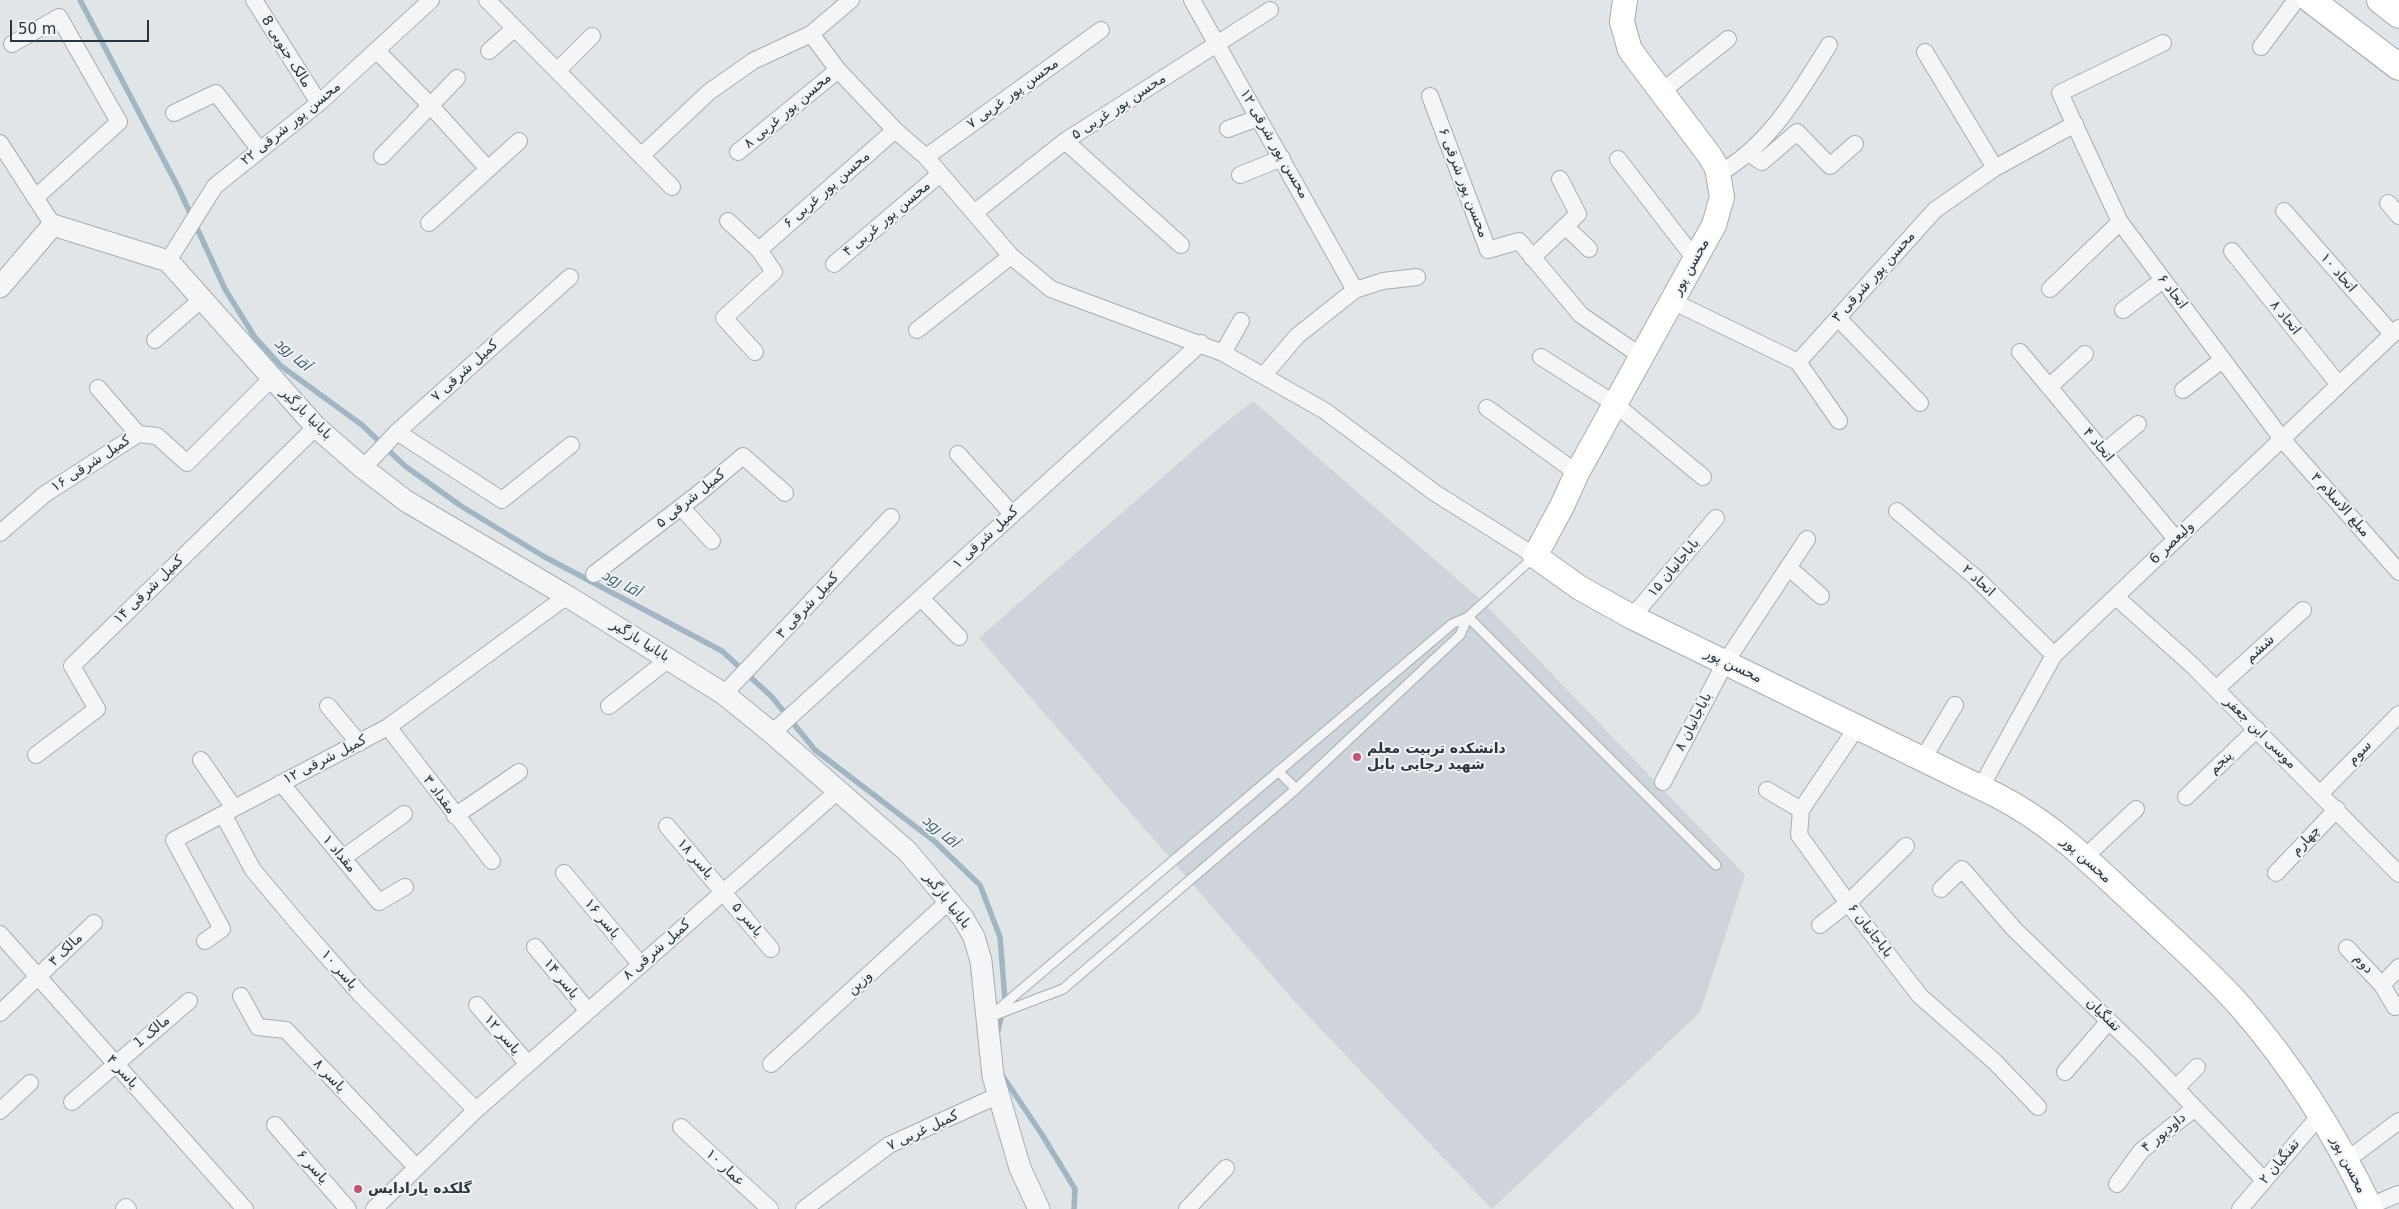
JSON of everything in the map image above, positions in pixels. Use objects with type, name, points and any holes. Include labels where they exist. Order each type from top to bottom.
[{"type":"main road","points":[[2311,0],[2399,67]]},
{"type":"main road","points":[[2380,0],[2399,14]]},
{"type":"main road","name":"محسن پور","points":[[1622,3],[1624,29],[1630,50],[1710,156],[1718,174],[1722,197],[1719,211],[1695,259],[1576,473],[1562,506],[1535,556],[1574,584],[1632,617],[1981,787],[2033,815],[2085,857],[2240,1006],[2276,1049],[2321,1114],[2347,1160],[2370,1208]]},
{"type":"street","name":"مالک جنوبی 8","points":[[254,0],[318,103]]},
{"type":"street","name":"محسن پور شرقی ۲۲","points":[[168,261],[216,186],[259,149],[318,103],[431,0]]},
{"type":"street","points":[[487,0],[672,188]]},
{"type":"street","points":[[641,156],[710,92],[753,61],[811,34],[851,0]]},
{"type":"street","name":"محسن پور شرقی ۱۲","points":[[1192,0],[1356,290]]},
{"type":"street","points":[[2261,47],[2296,0]]},
{"type":"street","name":"محسن پور غربی ۵","points":[[974,213],[1065,141],[1270,10]]},
{"type":"street","points":[[12,44],[59,17],[118,122],[35,198]]},
{"type":"street","points":[[489,51],[515,28]]},
{"type":"street","name":"محسن پور غربی ۷","points":[[926,157],[1101,30]]},
{"type":"street","points":[[811,34],[838,70],[895,130],[926,157],[1011,256],[1051,289],[1223,353],[1325,411],[1434,493],[1535,556]]},
{"type":"street","points":[[557,71],[592,36]]},
{"type":"street","points":[[1661,92],[1728,39]]},
{"type":"street","name":"اتحاد ۶","points":[[2163,43],[2060,93],[2120,222],[2282,439]]},
{"type":"street","points":[[1718,174],[1750,154],[1788,111],[1829,45]]},
{"type":"street","points":[[377,51],[430,105],[488,169]]},
{"type":"street","points":[[1926,52],[1995,168]]},
{"type":"street","name":"محسن پور غربی ۸","points":[[738,152],[838,70]]},
{"type":"street","points":[[382,156],[457,78]]},
{"type":"street","points":[[174,114],[216,92],[259,149]]},
{"type":"street","name":"محسن پور شرقی ۶","points":[[1430,96],[1488,250],[1519,241],[1581,315],[1641,356]]},
{"type":"street","points":[[1228,129],[1258,118]]},
{"type":"street","name":"محسن پور شرقی ۳","points":[[1798,362],[1935,210],[1995,168],[2075,124]]},
{"type":"street","name":"محسن پور غربی ۶","points":[[759,250],[895,130]]},
{"type":"street","points":[[1750,154],[1762,162],[1797,132],[1830,166],[1855,144]]},
{"type":"street","points":[[429,223],[519,141]]},
{"type":"street","points":[[1065,141],[1181,245]]},
{"type":"street","points":[[0,143],[5,158],[53,225],[168,261]]},
{"type":"street","points":[[1240,175],[1282,158]]},
{"type":"street","points":[[1618,158],[1695,259]]},
{"type":"street","name":"محسن پور غربی ۴","points":[[834,264],[940,174]]},
{"type":"street","points":[[1532,258],[1578,214],[1560,179]]},
{"type":"street","points":[[2388,203],[2399,216]]},
{"type":"street","name":"اتحاد ۱۰","points":[[2284,211],[2395,331]]},
{"type":"street","points":[[728,221],[759,250],[774,272],[724,318],[755,352]]},
{"type":"street","points":[[2050,290],[2120,222]]},
{"type":"street","points":[[0,287],[53,225]]},
{"type":"street","points":[[1565,226],[1589,249]]},
{"type":"street","name":"اتحاد ۸","points":[[2232,251],[2339,385]]},
{"type":"street","points":[[918,330],[1011,256]]},
{"type":"street","name":"بابانیا بازگیر","points":[[168,261],[316,427],[370,460],[406,501],[567,596],[724,694],[772,733],[908,852],[949,901],[974,937],[981,961],[993,1076],[1020,1168],[1039,1209]]},
{"type":"street","name":"کمیل شرقی ۷","points":[[370,460],[392,437],[570,277]]},
{"type":"street","points":[[1263,376],[1297,336],[1356,290],[1383,281],[1417,277]]},
{"type":"street","points":[[2123,310],[2163,280]]},
{"type":"street","points":[[155,340],[202,299]]},
{"type":"street","points":[[1672,301],[1798,362],[1839,421]]},
{"type":"street","points":[[1838,318],[1920,403]]},
{"type":"street","points":[[1223,353],[1241,322]]},
{"type":"street","name":"ولیعصر 6","points":[[1981,787],[2054,655],[2395,331]]},
{"type":"street","name":"کمیل شرقی ۱","points":[[772,733],[1201,344]]},
{"type":"street","name":"اتحاد ۴","points":[[2020,352],[2176,539]]},
{"type":"street","points":[[2049,387],[2085,354]]},
{"type":"street","points":[[1541,357],[1615,404],[1703,477]]},
{"type":"street","points":[[2183,390],[2222,360]]},
{"type":"street","name":"کمیل شرقی ۱۶","points":[[0,534],[45,494],[138,434],[157,436],[187,463],[272,378]]},
{"type":"street","points":[[98,388],[138,434]]},
{"type":"street","points":[[1487,408],[1576,473]]},
{"type":"street","points":[[2104,452],[2138,424]]},
{"type":"street","name":"کمیل شرقی ۱۴","points":[[36,755],[97,709],[72,666],[316,427]]},
{"type":"street","points":[[392,437],[502,500],[570,445]]},
{"type":"street","name":"مبلغ الاسلام ۳","points":[[2282,439],[2396,561]]},
{"type":"street","points":[[958,454],[1012,514]]},
{"type":"street","name":"کمیل شرقی ۵","points":[[594,574],[743,456],[785,493]]},
{"type":"street","points":[[681,507],[712,541]]},
{"type":"street","name":"اتحاد ۲","points":[[1897,511],[1975,577],[2054,655]]},
{"type":"street","name":"کمیل شرقی ۳","points":[[724,694],[891,517]]},
{"type":"street","name":"باباجانیان ۱۵","points":[[1632,617],[1716,518]]},
{"type":"street","name":"باباجانیان ۸","points":[[1663,782],[1725,662],[1807,539]]},
{"type":"street","points":[[1788,567],[1821,596]]},
{"type":"street","name":"کمیل شرقی ۱۲","points":[[205,942],[222,929],[174,840],[388,728],[567,596]]},
{"type":"street","name":"موسی ابن جعفر","points":[[2116,597],[2216,689],[2337,809],[2399,874]]},
{"type":"street","points":[[921,598],[959,637]]},
{"type":"street","name":"ششم","points":[[2216,689],[2303,610]]},
{"type":"street","points":[[609,706],[669,658]]},
{"type":"street","points":[[1923,759],[1955,705]]},
{"type":"street","points":[[328,706],[359,744]]},
{"type":"street","name":"سوم","points":[[2321,793],[2399,714]]},
{"type":"street","name":"باباجانیان ۶","points":[[1857,727],[1801,810],[1799,835],[1848,903],[1920,996],[1995,1062],[2038,1107]]},
{"type":"street","name":"مقداد ۳","points":[[388,728],[492,861]]},
{"type":"street","name":"پنجم","points":[[2186,797],[2256,729]]},
{"type":"street","name":"یاسر ۱۰","points":[[201,760],[229,811],[253,870],[360,994],[476,1110]]},
{"type":"street","points":[[455,816],[519,772]]},
{"type":"street","name":"مقداد ۱","points":[[281,783],[379,902],[405,887]]},
{"type":"street","points":[[1767,790],[1801,810]]},
{"type":"street","name":"کمیل شرقی ۸","points":[[374,1209],[476,1110],[838,791]]},
{"type":"street","points":[[2085,857],[2136,809]]},
{"type":"street","name":"چهارم","points":[[2276,873],[2337,809]]},
{"type":"street","points":[[342,858],[404,814]]},
{"type":"street","name":"یاسر ۱۸","points":[[667,826],[724,892]]},
{"type":"street","points":[[1820,925],[1848,903],[1906,846]]},
{"type":"street","name":"تفنگیان","points":[[1942,888],[1962,869],[2014,929],[2176,1088],[2264,1180]]},
{"type":"street","name":"یاسر ۱۶","points":[[564,873],[640,965]]},
{"type":"street","name":"یاسر ۵","points":[[724,892],[771,949]]},
{"type":"street","name":"وزین","points":[[771,1064],[949,901]]},
{"type":"street","name":"مالک ۳","points":[[0,1013],[94,923]]},
{"type":"street","name":"یاسر ۴","points":[[0,934],[245,1209]]},
{"type":"street","name":"یاسر ۱۴","points":[[535,947],[588,1011]]},
{"type":"street","name":"دوم","points":[[2347,948],[2382,984],[2399,967]]},
{"type":"street","points":[[2382,984],[2395,1007]]},
{"type":"street","name":"یاسر ۸","points":[[241,996],[258,1027],[286,1030],[416,1167]]},
{"type":"street","name":"مالک 1","points":[[72,1102],[189,1001]]},
{"type":"street","name":"یاسر ۱۲","points":[[477,1005],[528,1064]]},
{"type":"street","points":[[2065,1072],[2109,1021]]},
{"type":"street","points":[[2176,1088],[2197,1066]]},
{"type":"street","points":[[0,1111],[30,1083]]},
{"type":"street","name":"کمیل غربی ۷","points":[[804,1209],[889,1145],[998,1095]]},
{"type":"street","name":"داودپور ۴","points":[[2117,1184],[2141,1151],[2195,1108]]},
{"type":"street","name":"تفنگیان ۲","points":[[2240,1209],[2321,1114]]},
{"type":"street","points":[[2347,1160],[2399,1121]]},
{"type":"street","name":"یاسر ۶","points":[[275,1125],[348,1209]]},
{"type":"street","name":"عمار ۱۰","points":[[681,1128],[770,1209]]},
{"type":"street","points":[[1187,1209],[1226,1168]]},
{"type":"street","points":[[2370,1208],[2398,1194]]},
{"type":"lane","points":[[988,1018],[1452,624],[1468,617],[1535,556]]},
{"type":"lane","points":[[988,1018],[1063,989],[1296,789],[1460,634],[1468,617]]},
{"type":"lane","points":[[1468,617],[1716,866]]},
{"type":"lane","points":[[1278,771],[1296,789]]},
{"type":"shaded area","name":"دانشکده تربیت معلم شهید رجایی بابل","points":[[1253,401],[1481,600],[1745,875],[1700,1012],[1492,1209],[1294,1001],[979,638],[1213,433]]},
{"type":"waterway","name":"آقا رود","points":[[80,0],[178,187],[225,289],[254,336],[281,366],[362,425],[405,466],[461,506],[543,556],[722,651],[772,697],[815,750],[933,840],[980,885],[1000,937],[1005,1000],[997,1035]]},
{"type":"waterway","name":"آقا رود","points":[[1002,1075],[1041,1133],[1075,1189],[1074,1209]]},
{"type":"place","name":"دانشکده تربیت معلم شهید رجایی بابل","points":[[1357,757]]},
{"type":"place","name":"گلکده پارادایس","points":[[358,1189]]}]
